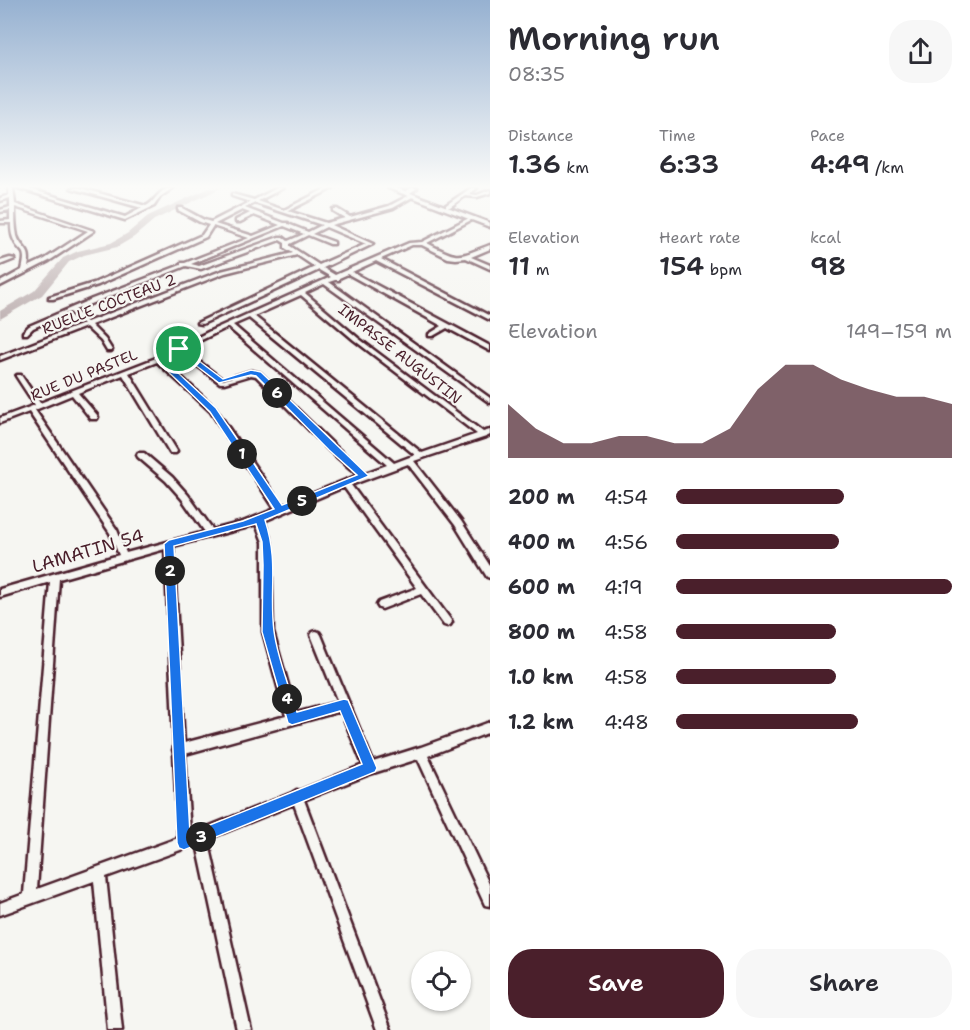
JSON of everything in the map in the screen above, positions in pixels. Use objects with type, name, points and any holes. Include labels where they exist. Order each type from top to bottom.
[{"type":"street","points":[[15,236],[27,253],[24,271]]},
{"type":"street","points":[[0,284],[47,260],[84,236]]},
{"type":"street","points":[[51,298],[96,284],[204,236]]},
{"type":"street","points":[[288,243],[306,236]]},
{"type":"street","points":[[316,236],[332,243]]},
{"type":"street","points":[[200,323],[319,270],[370,244],[352,236]]},
{"type":"street","name":"RUE DU PASTEL","points":[[1,420],[159,359],[229,325],[337,279],[411,244],[423,243],[436,236]]},
{"type":"street","points":[[25,333],[30,327],[251,237]]},
{"type":"street","points":[[183,264],[197,268],[280,238],[288,243]]},
{"type":"street","points":[[288,243],[287,247],[296,254],[337,279]]},
{"type":"street","points":[[423,243],[454,258],[468,257],[489,248]]},
{"type":"street","name":"RUELLE COCTEAU 2","points":[[0,358],[223,272],[296,254]]},
{"type":"street","points":[[468,257],[490,267]]},
{"type":"street","points":[[0,263],[12,259]]},
{"type":"street","points":[[378,260],[490,318]]},
{"type":"street","points":[[350,273],[490,350]]},
{"type":"street","points":[[326,283],[490,401]]},
{"type":"street","name":"IMPASSE AUGUSTIN","points":[[302,293],[356,339],[487,434]]},
{"type":"street","points":[[71,310],[103,340],[109,350]]},
{"type":"street","points":[[251,316],[420,455]]},
{"type":"street","points":[[229,325],[392,465]]},
{"type":"street","points":[[431,334],[446,326]]},
{"type":"street","points":[[179,349],[222,382],[251,372],[258,374],[332,448],[364,476]]},
{"type":"street","points":[[159,359],[213,410],[280,510]]},
{"type":"street","points":[[125,372],[173,451]]},
{"type":"street","points":[[19,376],[35,408],[114,532],[124,558]]},
{"type":"street","points":[[73,392],[94,417]]},
{"type":"street","name":"LAMATIN 54","points":[[0,592],[210,532],[245,525],[392,465],[487,434]]},
{"type":"street","points":[[141,455],[170,479],[210,532]]},
{"type":"street","points":[[409,460],[458,523],[490,574]]},
{"type":"street","points":[[345,483],[447,622]]},
{"type":"street","points":[[259,519],[267,542],[269,565],[268,632],[292,719]]},
{"type":"street","points":[[169,544],[184,843]]},
{"type":"street","points":[[30,898],[55,578]]},
{"type":"street","points":[[382,605],[423,589]]},
{"type":"street","points":[[316,635],[370,768]]},
{"type":"street","points":[[178,750],[344,705]]},
{"type":"street","points":[[0,909],[184,843],[370,768],[421,753],[490,727]]},
{"type":"street","points":[[421,753],[490,900]]},
{"type":"street","points":[[297,796],[384,1030]]},
{"type":"street","points":[[201,836],[244,1030]]},
{"type":"street","points":[[100,874],[115,1030]]},
{"type":"waterway","points":[[0,316],[38,293],[66,260],[81,253],[114,245],[129,236]]},
{"type":"route","points":[[179,349],[159,359],[213,410],[280,510],[259,519],[245,525],[169,544],[184,843],[370,768],[344,705],[292,719],[268,632],[269,565],[267,542],[259,519],[364,476],[332,448],[258,374],[251,372],[222,382],[215,379],[179,349]]}]
